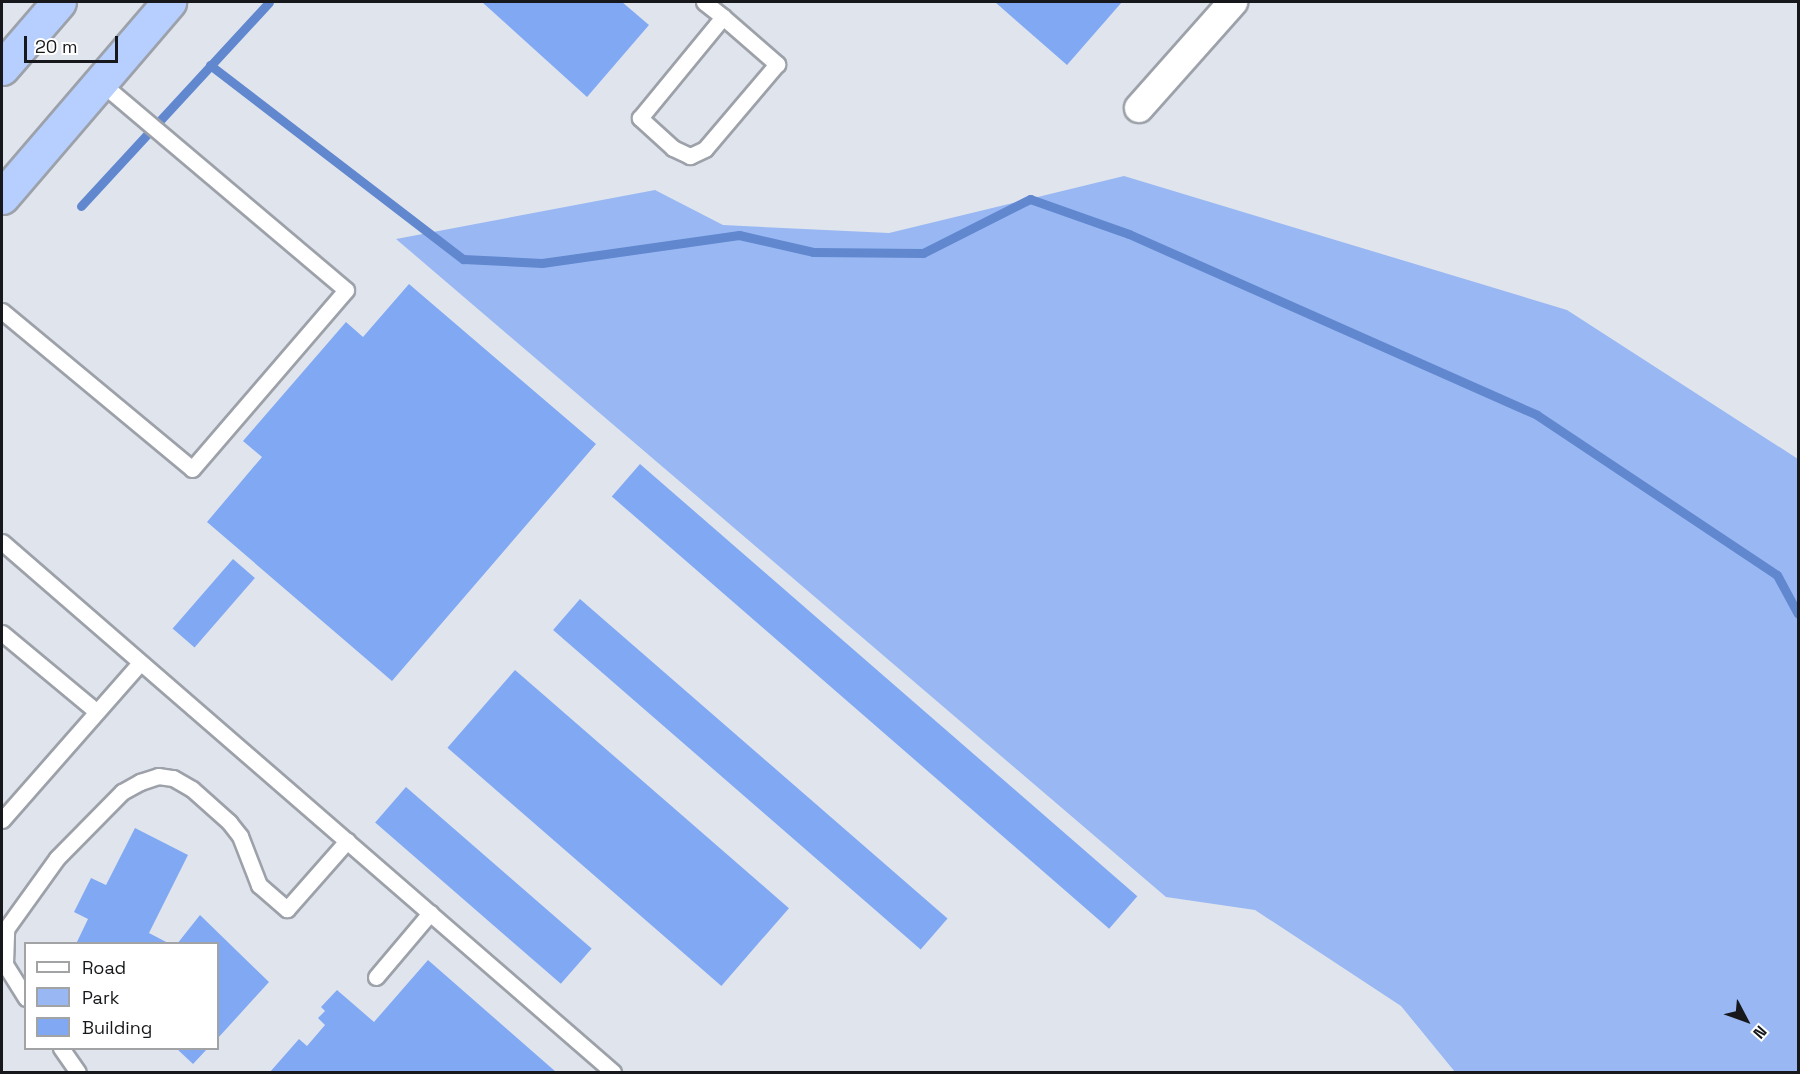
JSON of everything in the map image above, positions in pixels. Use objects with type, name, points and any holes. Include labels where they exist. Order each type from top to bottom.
[{"type":"highway","points":[[2,68],[59,2]]},
{"type":"highway","points":[[2,197],[169,2]]},
{"type":"street","points":[[1139,108],[1233,2]]},
{"type":"lane","points":[[705,2],[723,17],[777,64],[705,149],[690,156],[673,148],[640,117],[723,17]]},
{"type":"lane","points":[[2,311],[192,469],[346,290],[100,82]]},
{"type":"lane","points":[[2,542],[613,1072]]},
{"type":"lane","points":[[2,633],[96,711]]},
{"type":"lane","points":[[2,820],[140,663]]},
{"type":"lane","points":[[24,995],[5,964],[6,930],[57,858],[122,792],[140,782],[158,776],[173,778],[192,789],[229,822],[240,836],[260,885],[287,909],[347,841]]},
{"type":"lane","points":[[376,977],[430,913]]},
{"type":"lane","points":[[62,1050],[78,1072]]},
{"type":"green space","points":[[1124,176],[1567,310],[1798,459],[1798,1072],[1455,1072],[1401,1006],[1255,910],[1166,897],[396,239],[655,190],[723,225],[889,233]]},
{"type":"building","points":[[482,2],[622,2],[649,25],[587,97]]},
{"type":"building","points":[[995,2],[1122,2],[1067,65]]},
{"type":"building","points":[[409,284],[596,444],[392,681],[207,522],[262,457],[243,441],[346,322],[363,337]]},
{"type":"building","points":[[640,464],[1137,896],[1109,929],[612,496]]},
{"type":"building","points":[[233,559],[255,578],[195,647],[173,628]]},
{"type":"building","points":[[580,599],[948,919],[921,949],[553,630]]},
{"type":"building","points":[[515,670],[789,908],[721,986],[447,748]]},
{"type":"building","points":[[406,787],[592,948],[561,984],[375,822]]},
{"type":"building","points":[[135,828],[188,855],[149,933],[166,942],[77,942],[88,919],[74,912],[91,878],[106,885]]},
{"type":"building","points":[[200,915],[269,982],[219,1037],[219,942],[179,942]]},
{"type":"building","points":[[428,960],[556,1072],[270,1072],[299,1039],[307,1046],[325,1025],[318,1018],[325,1011],[321,1007],[337,990],[374,1022]]},
{"type":"building","points":[[178,1050],[206,1050],[193,1064]]},
{"type":"waterway","points":[[81,206],[269,2]]},
{"type":"waterway","points":[[210,65],[463,259],[542,263],[739,235],[813,252],[923,253],[1030,199],[1129,234],[1537,415],[1777,575],[1798,614]]}]
